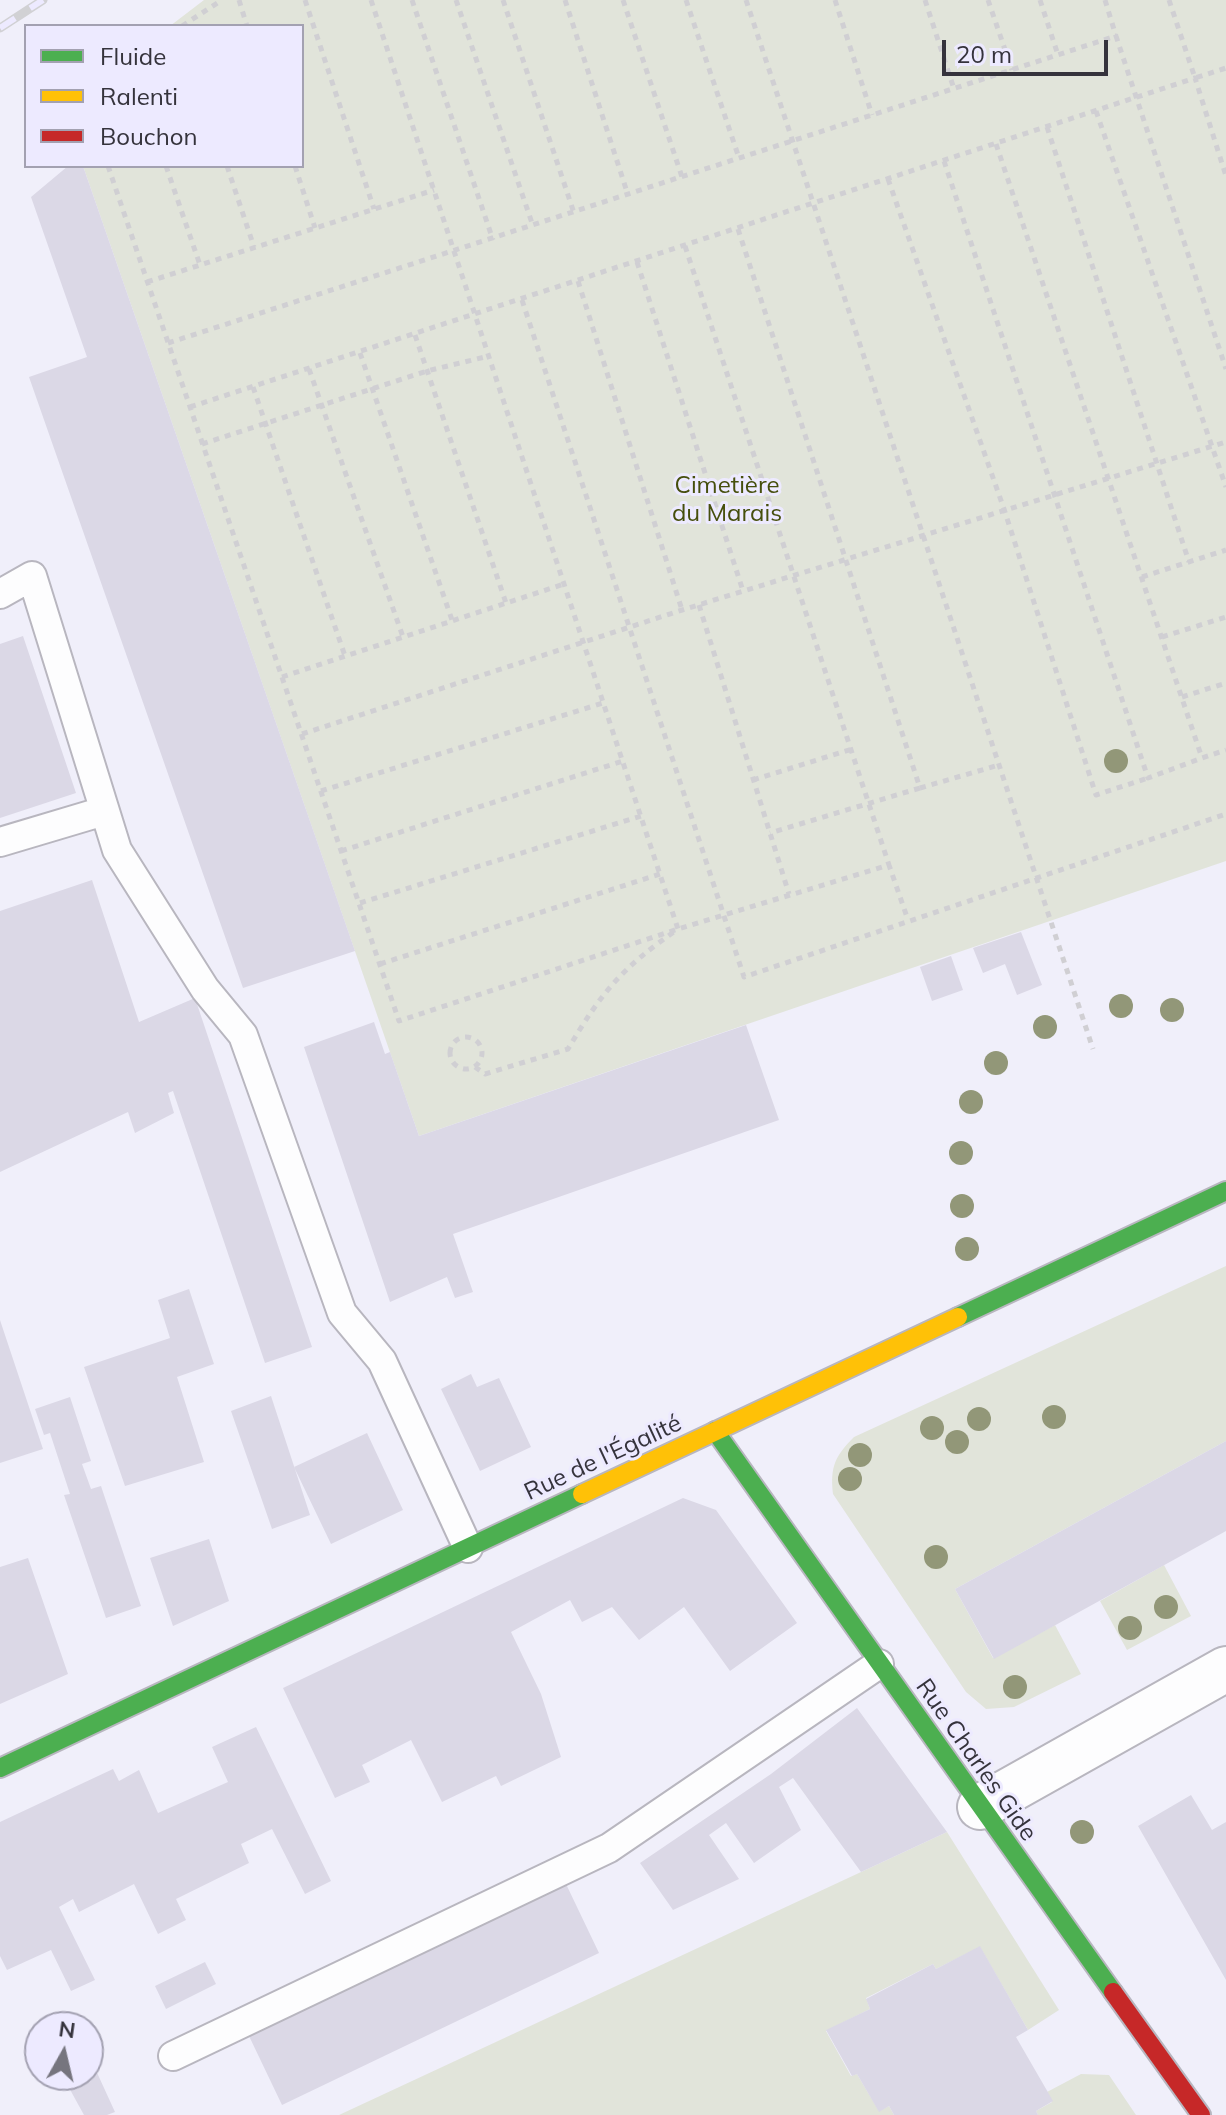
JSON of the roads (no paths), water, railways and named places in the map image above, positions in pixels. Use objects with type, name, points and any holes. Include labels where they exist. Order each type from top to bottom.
[{"type":"street","name":"Rue de l'Égalité","points":[[0,1768],[1226,1191]]},
{"type":"street","name":"Rue Charles Gide","points":[[715,1431],[1201,2115]]},
{"type":"street","points":[[980,1807],[1226,1669]]},
{"type":"lane","points":[[0,594],[32,576],[117,850],[205,989],[243,1035],[342,1313],[382,1361],[468,1548]]},
{"type":"lane","points":[[0,842],[104,811]]},
{"type":"lane","points":[[173,2056],[609,1848],[879,1664]]},
{"type":"railway","points":[[0,28],[43,0]]},
{"type":"park label","name":"Cimetière du Marais","points":[[727,500]]}]
